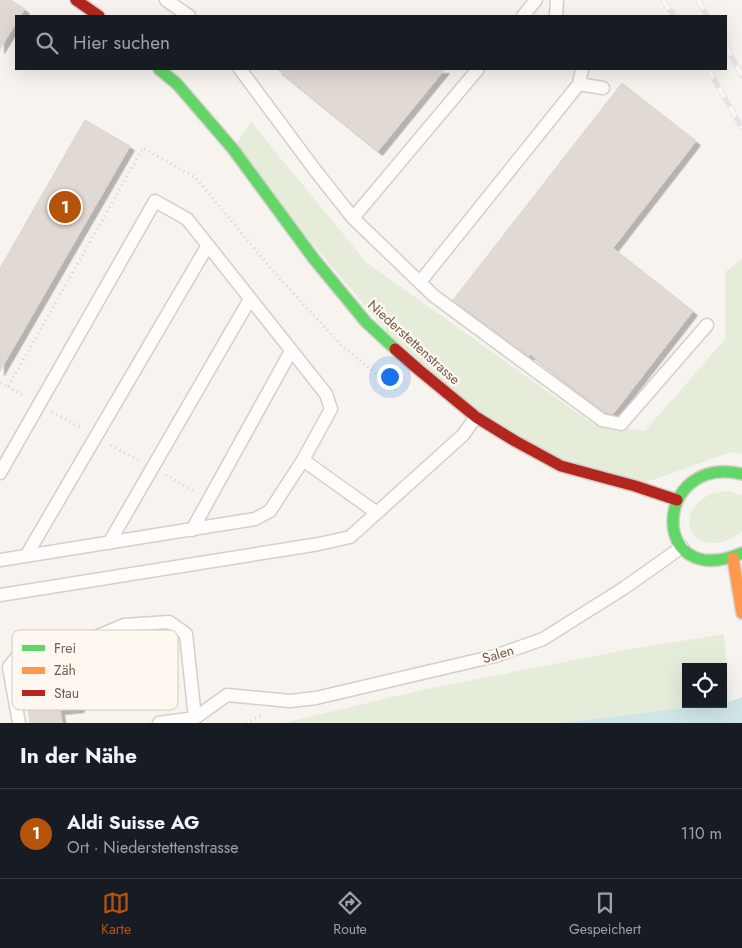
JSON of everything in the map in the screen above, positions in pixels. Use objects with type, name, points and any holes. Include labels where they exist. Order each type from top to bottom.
[{"type":"street","points":[[76,0],[98,15]]},
{"type":"street","name":"Niederstettenstrasse","points":[[160,70],[177,84],[233,149],[314,259],[366,322],[419,370],[476,417],[561,466],[635,486],[677,500]]},
{"type":"street","points":[[742,474],[723,471],[706,474],[693,481],[677,500],[672,520],[674,532],[682,548],[692,556],[704,560],[717,561],[738,555],[742,613]]},
{"type":"lane","points":[[166,0],[188,15]]},
{"type":"lane","points":[[524,15],[536,0]]},
{"type":"lane","points":[[556,15],[557,0]]},
{"type":"lane","points":[[241,70],[353,218],[434,296],[602,420],[621,424],[707,325]]},
{"type":"lane","points":[[353,218],[477,70]]},
{"type":"lane","points":[[420,282],[579,84],[582,70]]},
{"type":"lane","points":[[579,84],[603,88]]},
{"type":"lane","points":[[0,473],[155,201],[187,219],[326,394],[331,409],[303,460],[270,511],[255,520],[0,560]]},
{"type":"lane","points":[[26,556],[208,245]]},
{"type":"lane","points":[[109,543],[250,299]]},
{"type":"lane","points":[[192,530],[291,351]]},
{"type":"lane","points":[[0,595],[319,544],[350,537],[463,435],[476,417]]},
{"type":"lane","points":[[303,460],[378,513]]},
{"type":"lane","name":"Salen","points":[[196,718],[227,695],[290,701],[316,698],[495,656],[543,639],[624,588],[682,548]]},
{"type":"lane","points":[[112,630],[124,625],[169,622],[186,634],[196,718],[159,723]]},
{"type":"lane","points":[[12,663],[9,667],[12,684]]},
{"type":"lane","points":[[17,710],[19,723]]},
{"type":"green space","points":[[251,122],[367,263],[593,424],[645,431],[725,339],[725,272],[742,259],[742,454],[732,452],[635,486],[561,466],[419,370],[233,149]]},
{"type":"green space","points":[[726,491],[742,495],[742,531],[727,540],[714,543],[702,541],[694,535],[690,526],[690,516],[695,506],[707,496]]},
{"type":"green space","points":[[724,634],[726,663],[682,663],[682,708],[560,723],[283,723],[427,689],[620,651]]},
{"type":"green space","points":[[727,675],[729,702],[727,702]]},
{"type":"shaded area","points":[[742,697],[742,723],[560,723],[682,708],[727,708],[727,702]]},
{"type":"building","points":[[0,0],[11,0],[25,9],[21,15],[15,15],[15,25],[0,49]]},
{"type":"building","points":[[278,70],[444,70],[378,151]]},
{"type":"building","points":[[622,83],[696,141],[613,248],[693,311],[613,414],[605,412],[530,354],[529,356],[453,300]]},
{"type":"building","points":[[85,120],[130,146],[0,371],[0,268]]},
{"type":"building","points":[[28,710],[60,710],[62,723],[30,723]]},
{"type":"railway","points":[[663,0],[673,15]]},
{"type":"railway","points":[[698,0],[706,15]]},
{"type":"railway","points":[[727,48],[742,76]]},
{"type":"railway","points":[[709,70],[742,128]]},
{"type":"traffic: fast","points":[[160,70],[177,84],[233,149],[314,259],[366,322],[395,349]]},
{"type":"traffic: fast","points":[[742,474],[712,473],[691,483],[678,500],[673,521],[677,540],[690,555],[711,560],[742,553]]},
{"type":"traffic: slow","points":[[733,558],[742,613]]},
{"type":"traffic: jam","points":[[76,0],[98,15]]},
{"type":"traffic: jam","points":[[395,349],[476,417],[561,466],[635,486],[677,500]]},
{"type":"place","name":"Aldi Suisse AG","points":[[65,207]]}]
